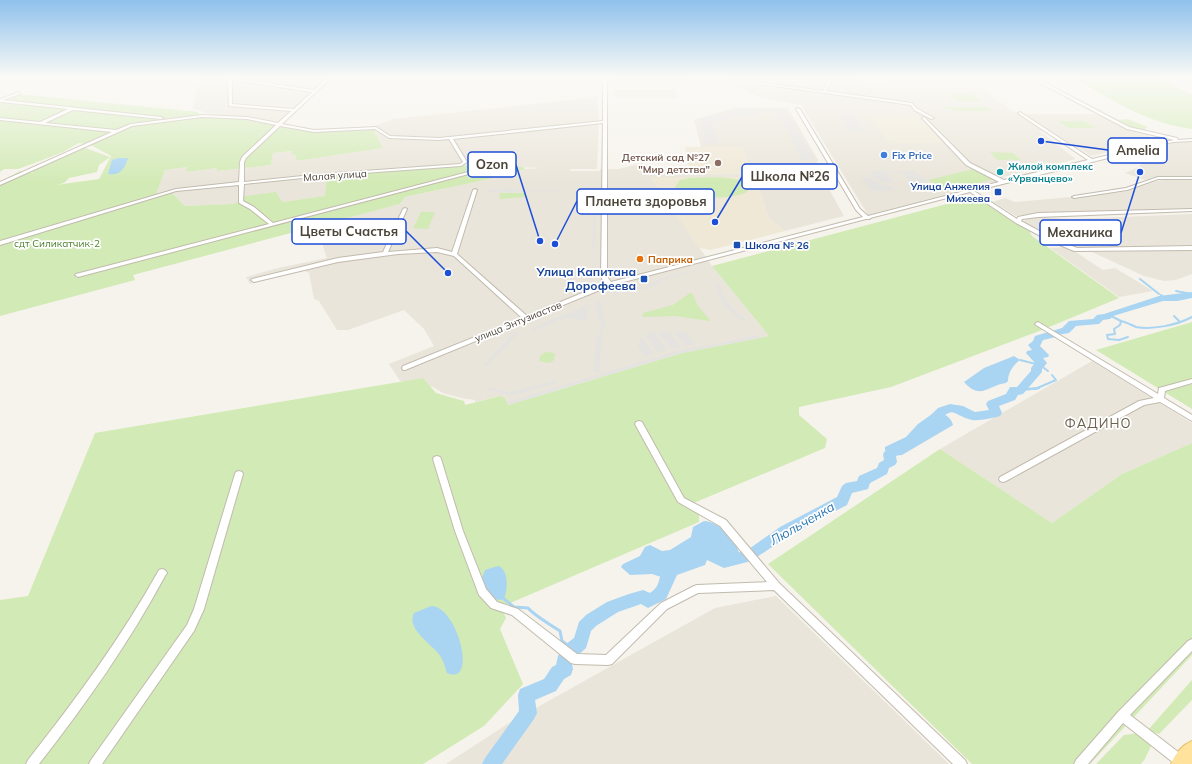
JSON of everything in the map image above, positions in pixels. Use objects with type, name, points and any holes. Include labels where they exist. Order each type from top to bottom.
[{"type":"street","points":[[40,123],[64,113]]},
{"type":"street","points":[[109,113],[173,119]]},
{"type":"street","points":[[272,224],[252,208],[241,202],[242,162],[244,157],[292,113]]},
{"type":"street","points":[[604,113],[604,275],[605,279],[610,284]]},
{"type":"street","points":[[800,113],[858,210],[868,218]]},
{"type":"street","points":[[921,113],[932,118],[924,118],[968,164],[1003,182]]},
{"type":"street","points":[[1020,113],[1092,161]]},
{"type":"street","points":[[1099,113],[1128,128],[1178,140]]},
{"type":"street","points":[[0,184],[131,125],[202,116],[247,118],[314,131],[376,128],[384,135],[396,138],[450,138],[604,122]]},
{"type":"street","points":[[0,118],[116,131]]},
{"type":"street","name":"Малая улица","points":[[0,243],[176,190],[461,164],[465,162],[450,138]]},
{"type":"street","name":"улица Энтузиастов","points":[[405,368],[610,284],[868,218],[970,190],[1178,140],[1192,140]]},
{"type":"street","points":[[78,275],[478,172]]},
{"type":"street","points":[[1074,197],[1127,189],[1158,178],[1192,178]]},
{"type":"street","points":[[454,254],[475,190]]},
{"type":"street","points":[[970,190],[1018,222],[1076,250],[1192,248]]},
{"type":"street","points":[[384,253],[405,209]]},
{"type":"street","points":[[1018,222],[1020,218],[1038,215],[1192,210]]},
{"type":"street","points":[[254,280],[303,268],[384,253],[427,250],[446,251],[454,254],[526,318]]},
{"type":"street","points":[[1038,324],[1192,418]]},
{"type":"street","points":[[1160,399],[1162,390],[1192,381]]},
{"type":"street","points":[[1003,479],[1142,403],[1160,399]]},
{"type":"street","points":[[639,424],[681,500],[723,523],[776,586],[961,764]]},
{"type":"street","points":[[437,459],[459,531],[482,592],[494,605],[515,612],[576,659],[608,660],[664,606],[697,589],[776,586]]},
{"type":"street","points":[[95,764],[191,628],[199,609],[239,474]]},
{"type":"street","points":[[32,764],[118,650],[140,614],[162,573]]},
{"type":"street","points":[[1080,764],[1122,716],[1192,644]]},
{"type":"street","points":[[1122,716],[1185,759]]},
{"type":"shaded area","points":[[205,113],[292,113],[280,122]]},
{"type":"shaded area","points":[[452,113],[598,113],[597,169],[571,169],[570,171],[600,171],[600,169],[619,169],[642,163],[649,173],[752,174],[743,147],[701,147],[694,120],[718,113],[791,113],[818,160],[816,164],[771,164],[772,166],[758,166],[767,189],[829,189],[844,216],[785,231],[769,219],[755,177],[651,177],[712,266],[769,336],[682,353],[508,405],[505,398],[500,396],[475,402],[475,400],[443,393],[433,387],[400,381],[389,364],[434,346],[424,329],[404,310],[348,330],[337,330],[319,301],[314,299],[309,273],[303,270],[250,284],[246,277],[278,268],[327,258],[317,225],[400,204],[405,197],[489,179],[525,169],[542,168],[472,165],[327,176],[326,196],[282,202],[238,202],[232,204],[185,206],[171,192],[156,195],[165,170],[187,167],[186,172],[217,168],[217,171],[271,165],[273,153],[293,151],[297,161],[383,148],[372,127],[393,119]]},
{"type":"shaded area","points":[[723,113],[761,113],[762,116],[737,116],[713,124],[719,144],[704,144],[698,120]]},
{"type":"shaded area","points":[[777,113],[788,113],[815,160],[802,160]]},
{"type":"shaded area","points":[[806,113],[1096,114],[1132,131],[1148,135],[1153,142],[1091,156],[1051,131],[1039,131],[1076,159],[995,179],[998,181],[868,215]]},
{"type":"shaded area","points":[[836,114],[853,115],[864,130],[848,131]]},
{"type":"shaded area","points":[[868,115],[918,115],[943,143],[890,143]]},
{"type":"shaded area","points":[[1192,141],[1192,177],[1157,177],[1145,180],[1125,173],[1139,167],[1143,161],[1131,153],[1172,143]]},
{"type":"shaded area","name":"Детский сад №27 \"Мир детства\"","points":[[685,147],[743,147],[752,174],[690,173]]},
{"type":"shaded area","points":[[912,171],[929,181],[911,184],[902,172],[885,172],[893,183],[886,183],[875,179],[870,172]]},
{"type":"shaded area","points":[[651,177],[755,177],[769,219],[785,231],[711,250],[699,248]]},
{"type":"shaded area","points":[[861,177],[871,177],[873,180],[885,186],[891,186],[894,191],[871,191]]},
{"type":"shaded area","points":[[1192,179],[1192,209],[1039,213],[1016,216],[993,202],[1005,198],[1015,202],[1124,192],[1157,181]]},
{"type":"shaded area","points":[[488,189],[565,190],[488,192]]},
{"type":"shaded area","points":[[595,193],[597,193],[595,249],[592,249]]},
{"type":"shaded area","points":[[1192,214],[1192,245],[1078,248],[1024,221],[1026,219],[1038,217],[1074,219]]},
{"type":"shaded area","points":[[1068,247],[1103,270],[1115,268],[1153,291],[1119,297],[1050,248]]},
{"type":"shaded area","points":[[1192,250],[1192,274],[1176,280],[1164,281],[1144,276],[1092,252]]},
{"type":"shaded area","points":[[700,269],[702,270],[662,280],[656,285],[647,289],[628,290],[614,294],[612,292],[627,288],[645,287],[659,279]]},
{"type":"shaded area","points":[[716,283],[719,283],[723,296],[730,306],[747,321],[744,322],[738,318],[725,306],[719,297]]},
{"type":"shaded area","points":[[601,301],[601,309],[605,319],[605,326],[601,339],[600,372],[594,372],[595,340],[600,333],[601,324],[596,310],[596,302]]},
{"type":"shaded area","points":[[588,305],[587,320],[564,318],[534,331],[532,328]]},
{"type":"shaded area","points":[[514,332],[518,334],[485,368],[483,365]]},
{"type":"shaded area","points":[[654,332],[667,350],[658,353],[644,335]]},
{"type":"shaded area","points":[[658,332],[669,332],[681,347],[671,349]]},
{"type":"shaded area","points":[[674,332],[685,332],[695,344],[685,346]]},
{"type":"shaded area","points":[[758,335],[760,338],[682,353],[508,405],[507,402],[673,352]]},
{"type":"shaded area","points":[[641,336],[654,354],[645,357],[637,345],[640,344],[639,341]]},
{"type":"shaded area","name":"ФАДИНО","points":[[1092,361],[1192,423],[1192,443],[1122,474],[1052,523],[940,449]]},
{"type":"shaded area","points":[[555,380],[557,383],[515,395],[488,390],[490,387],[509,392]]},
{"type":"shaded area","points":[[776,596],[949,764],[446,764],[509,723],[715,608]]},
{"type":"green space","name":"сдт Силикатчик-2","points":[[0,113],[198,113],[199,115],[251,118],[313,130],[372,127],[383,148],[297,161],[295,155],[292,154],[292,151],[273,153],[271,165],[217,171],[217,168],[186,172],[187,167],[165,170],[156,195],[171,192],[185,206],[232,204],[238,202],[239,197],[276,192],[282,202],[325,196],[327,176],[472,165],[523,167],[525,169],[489,179],[405,197],[400,204],[133,275],[135,280],[0,316],[0,182],[20,171],[34,173],[28,170],[64,156],[80,146],[110,157],[99,165],[97,172],[69,178],[64,183],[56,185],[99,179],[111,156],[91,145],[79,143],[63,152],[40,161],[18,169],[4,169],[0,172]]},
{"type":"green space","points":[[1138,113],[1192,113],[1192,129],[1160,122]]},
{"type":"green space","points":[[1128,119],[1148,127],[1143,130],[1129,128],[1116,120]]},
{"type":"green space","points":[[1058,121],[1084,121],[1096,128],[1068,128]]},
{"type":"green space","points":[[990,152],[1013,153],[1021,160],[1012,160],[1008,157],[1011,160],[997,160]]},
{"type":"green space","points":[[973,169],[994,179],[949,191],[928,180]]},
{"type":"green space","points":[[713,177],[733,179],[741,181],[747,185],[749,190],[744,194],[735,196],[711,198],[699,197],[680,191],[675,187],[680,180]]},
{"type":"green space","points":[[500,193],[526,193],[525,197],[499,199]]},
{"type":"green space","points":[[977,196],[1029,231],[1032,236],[1119,298],[1042,330],[891,387],[799,407],[799,415],[827,439],[825,448],[689,505],[699,512],[699,522],[501,607],[506,618],[500,629],[523,684],[484,726],[423,764],[0,764],[0,600],[28,596],[95,433],[423,378],[436,393],[464,401],[465,405],[500,396],[505,398],[508,405],[682,353],[769,336],[712,266]]},
{"type":"green space","points":[[421,212],[435,212],[428,229],[413,228]]},
{"type":"green space","points":[[692,293],[698,306],[710,320],[709,321],[675,316],[643,317],[643,313],[673,305]]},
{"type":"green space","points":[[1192,322],[1192,409],[1096,350]]},
{"type":"green space","points":[[545,352],[555,353],[554,360],[550,363],[539,361],[540,356]]},
{"type":"green space","points":[[1192,443],[1192,655],[1090,764],[972,764],[768,564],[940,449],[1052,523],[1122,474]]},
{"type":"green space","points":[[1192,680],[1192,700],[1159,734],[1148,730]]},
{"type":"green space","points":[[1140,733],[1151,746],[1141,764],[1096,764],[1124,735]]},
{"type":"water","points":[[118,158],[128,158],[121,171],[115,174],[108,174],[112,160]]},
{"type":"water","points":[[1014,356],[1020,360],[1011,369],[1008,381],[1006,383],[980,391],[970,388],[964,382],[984,368]]},
{"type":"water","points":[[935,412],[946,416],[951,420],[953,425],[902,455],[893,456],[885,450],[885,447],[906,437],[918,424]]},
{"type":"water","points":[[704,521],[715,524],[731,537],[739,553],[736,558],[724,562],[706,552],[702,555],[700,561],[674,568],[669,575],[661,577],[652,574],[630,575],[621,567],[623,564],[640,556],[645,547],[650,545],[662,551],[670,550],[691,537],[693,527]]},
{"type":"water","points":[[498,566],[504,571],[507,583],[505,596],[501,600],[493,598],[486,589],[482,578],[485,570]]},
{"type":"water","points":[[431,606],[440,609],[449,618],[456,630],[461,644],[463,658],[462,668],[457,674],[447,673],[440,655],[420,635],[413,624],[412,619],[414,613]]},
{"type":"waterway","points":[[1140,279],[1159,294]]},
{"type":"waterway","name":"Люльченка","points":[[1176,291],[1192,294]]},
{"type":"waterway","name":"Люльченка","points":[[1161,295],[1164,298]]},
{"type":"waterway","name":"Люльченка","points":[[1055,332],[1065,331],[1073,323],[1096,322],[1100,317],[1107,317],[1110,314],[1162,298],[1177,298],[1192,295]]},
{"type":"waterway","points":[[1109,315],[1121,321]]},
{"type":"waterway","points":[[1174,316],[1179,321]]},
{"type":"waterway","points":[[1121,321],[1136,327],[1150,328],[1172,324],[1192,317]]},
{"type":"waterway","points":[[1121,321],[1120,325],[1114,329],[1115,334],[1107,335],[1108,339],[1119,340],[1128,337]]},
{"type":"waterway","name":"Люльченка","points":[[930,422],[942,411],[950,408],[959,409],[974,416],[996,413],[992,404],[1011,397],[1014,390],[1019,391],[1037,372],[1036,368],[1042,363],[1031,353],[1044,355],[1033,345],[1038,343],[1039,338],[1052,335]]},
{"type":"waterway","points":[[1020,360],[1040,365],[1048,371]]},
{"type":"waterway","points":[[1037,388],[1056,380],[1052,375]]},
{"type":"waterway","points":[[1020,390],[1037,388]]},
{"type":"waterway","name":"Люльченка","points":[[752,553],[785,531],[842,501],[847,490],[851,487],[863,485],[864,480],[883,471],[883,466],[891,462],[889,454],[900,446]]},
{"type":"waterway","name":"Люльченка","points":[[571,651],[580,643],[584,627],[591,620],[613,607],[636,598],[643,597],[648,601],[656,598],[664,590],[669,574],[675,568],[700,561],[702,555],[706,552],[724,562],[746,557]]},
{"type":"waterway","points":[[503,598],[514,607],[528,608],[560,631],[562,641],[573,649]]},
{"type":"waterway","name":"Люльченка","points":[[491,764],[528,713],[526,695],[550,685],[558,673],[565,669],[564,662],[568,656]]},
{"type":"place","name":"Amelia","points":[[1041,141]]},
{"type":"place","name":"Fix Price","points":[[884,155]]},
{"type":"place","name":"Детский сад №27 \"Мир детства\"","points":[[718,163]]},
{"type":"place","name":"Жилой комплекс «Урванцево»","points":[[1000,172]]},
{"type":"place","name":"Механика","points":[[1140,172]]},
{"type":"place","name":"Улица Анжелия Михеева","points":[[998,192]]},
{"type":"place","name":"Школа №26","points":[[715,222]]},
{"type":"place","name":"Ozon","points":[[540,241]]},
{"type":"place","name":"Планета здоровья","points":[[555,244]]},
{"type":"place","name":"Школа № 26","points":[[737,245]]},
{"type":"place","name":"Паприка","points":[[640,259]]},
{"type":"place","name":"Цветы Счастья","points":[[448,273]]},
{"type":"place","name":"Улица Капитана Дорофеева","points":[[644,279]]},
{"type":"district","name":"ФАДИНО","points":[[1098,423]]}]
